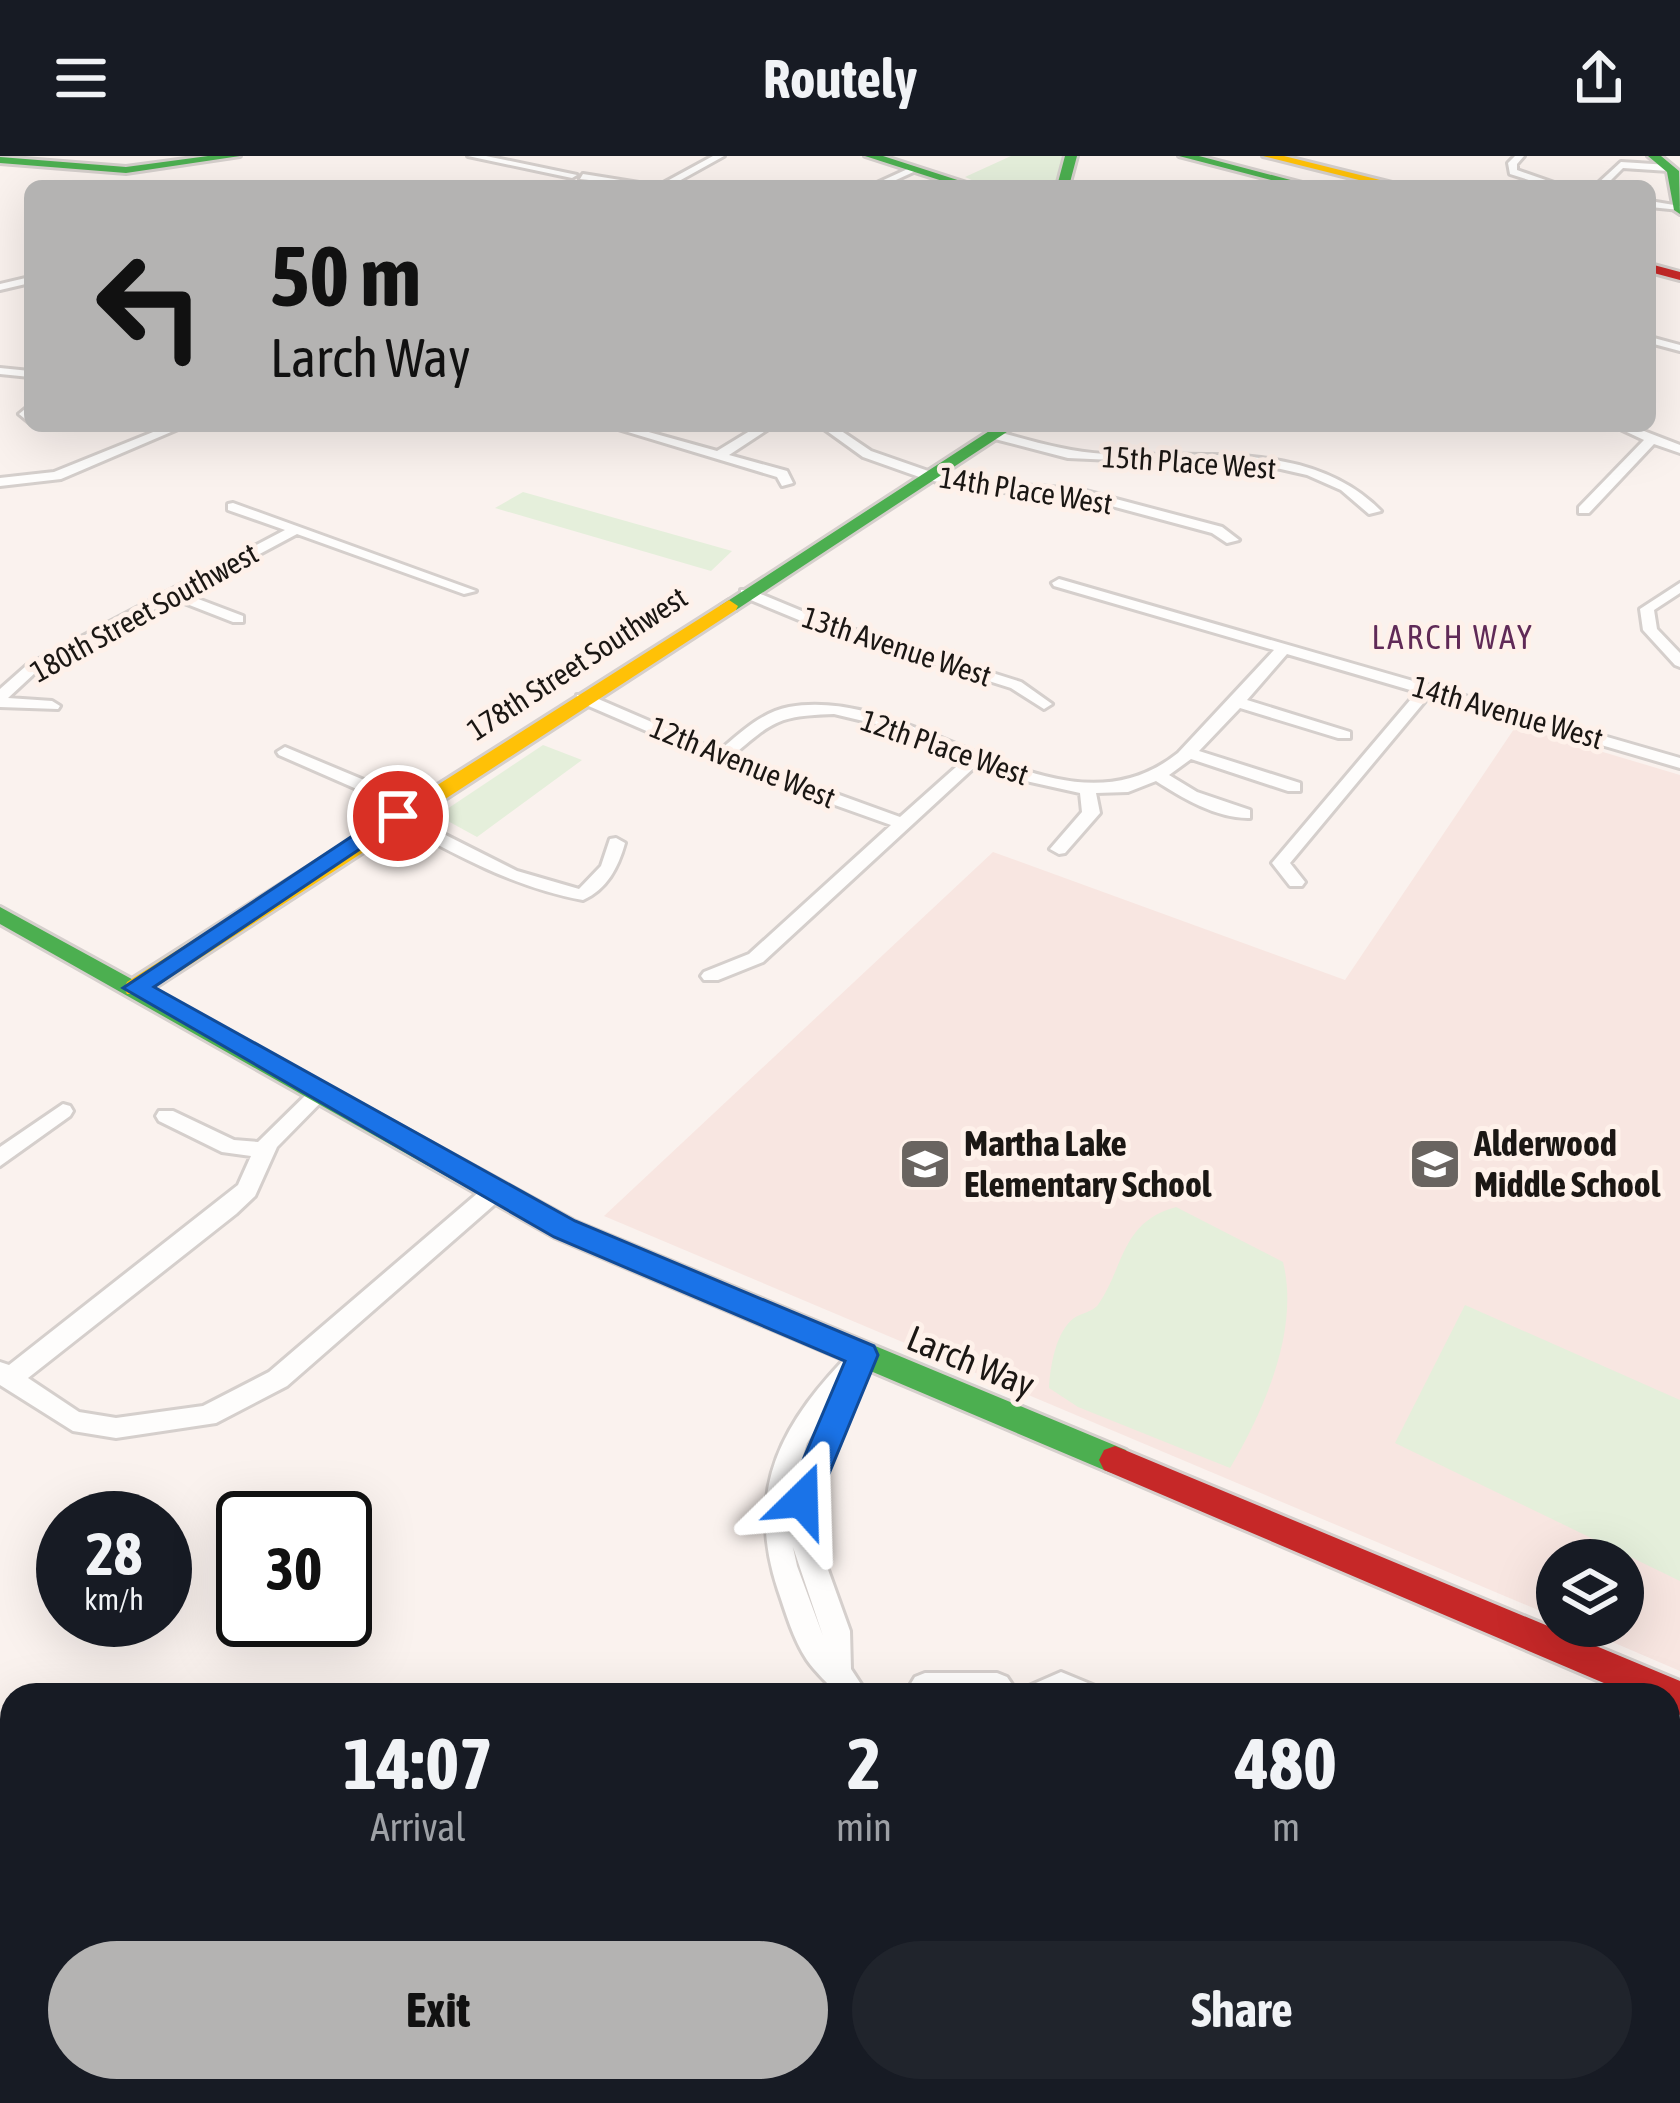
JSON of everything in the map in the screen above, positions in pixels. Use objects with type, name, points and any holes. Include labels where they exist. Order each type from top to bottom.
[{"type":"main road","points":[[0,160],[126,170],[234,156]]},
{"type":"main road","points":[[871,156],[951,180]]},
{"type":"main road","points":[[1185,156],[1284,180]]},
{"type":"main road","points":[[1269,156],[1372,180]]},
{"type":"main road","points":[[1301,156],[1392,180]]},
{"type":"main road","points":[[1661,162],[1678,189],[1669,208]]},
{"type":"main road","name":"178th Street Southwest","points":[[136,988],[998,432]]},
{"type":"main road","name":"Larch Way","points":[[0,914],[564,1229],[1644,1683]]},
{"type":"street","points":[[472,156],[587,180]]},
{"type":"street","points":[[674,180],[720,156]]},
{"type":"street","points":[[1520,156],[1512,163],[1513,172],[1537,180]]},
{"type":"street","points":[[1606,180],[1621,165],[1661,162]]},
{"type":"street","points":[[889,180],[915,169]]},
{"type":"street","points":[[0,482],[83,467],[164,432]]},
{"type":"street","points":[[636,432],[782,474],[787,483]]},
{"type":"street","points":[[720,455],[757,432]]},
{"type":"street","name":"14th Place West","points":[[835,432],[868,454],[930,476],[973,485],[1078,493],[1217,530],[1232,540]]},
{"type":"street","name":"15th Place West","points":[[1007,432],[1069,454],[1177,456],[1312,473],[1355,489],[1374,511]]},
{"type":"street","points":[[1632,432],[1680,449]]},
{"type":"street","points":[[1584,510],[1650,441]]},
{"type":"street","points":[[16,498],[25,481]]},
{"type":"street","points":[[233,507],[292,532],[469,591]]},
{"type":"street","name":"180th Street Southwest","points":[[0,700],[32,669],[292,532]]},
{"type":"street","name":"14th Avenue West","points":[[1059,583],[1680,763]]},
{"type":"street","points":[[1679,587],[1647,609],[1650,630],[1680,662]]},
{"type":"street","name":"13th Avenue West","points":[[746,593],[816,622],[1016,685],[1044,704]]},
{"type":"street","points":[[173,594],[238,620]]},
{"type":"street","points":[[1244,814],[1191,796],[1157,774],[1185,752],[1284,648]]},
{"type":"street","points":[[1296,882],[1281,863],[1428,688]]},
{"type":"street","name":"12th Avenue West","points":[[584,698],[902,824]]},
{"type":"street","points":[[0,700],[52,706]]},
{"type":"street","points":[[1234,701],[1344,735]]},
{"type":"street","name":"12th Place West","points":[[723,756],[769,720],[792,711],[819,710],[855,715],[975,758],[1087,787],[1108,789],[1157,774]]},
{"type":"street","points":[[286,752],[405,811],[482,862],[558,892],[583,895],[609,868],[616,843]]},
{"type":"street","points":[[1185,752],[1294,787]]},
{"type":"street","points":[[711,976],[756,958],[975,758]]},
{"type":"street","points":[[1059,849],[1091,813],[1087,787]]},
{"type":"street","points":[[321,1092],[290,1116],[264,1150],[247,1190],[228,1208],[5,1375],[73,1421],[152,1426],[207,1416],[278,1379],[494,1192]]},
{"type":"street","points":[[0,1158],[63,1112]]},
{"type":"street","points":[[166,1116],[230,1147],[264,1150]]},
{"type":"street","points":[[847,1683],[838,1667],[842,1641],[802,1528],[802,1500],[863,1355]]},
{"type":"shaded area","name":"Alderwood Middle School","points":[[1516,726],[1680,775],[1680,1671],[1624,1647],[1644,1647],[1644,1539],[1536,1539],[1536,1609],[604,1216],[993,852],[1345,980]]},
{"type":"green space","points":[[1011,156],[1062,156],[1057,180],[965,177]]},
{"type":"green space","points":[[523,492],[732,551],[711,571],[495,508]]},
{"type":"green space","points":[[543,745],[582,760],[477,837],[446,820],[447,809]]},
{"type":"green space","points":[[1176,1207],[1283,1262],[1287,1314],[1283,1342],[1266,1395],[1230,1468],[1078,1407],[1049,1388],[1063,1331],[1074,1318],[1098,1305],[1126,1247],[1144,1223]]},
{"type":"green space","points":[[1465,1305],[1680,1400],[1680,1581],[1644,1564],[1644,1539],[1593,1539],[1395,1443]]},
{"type":"traffic: fast","points":[[0,160],[126,170],[234,156]]},
{"type":"traffic: fast","points":[[871,156],[950,180]]},
{"type":"traffic: fast","points":[[1065,180],[1071,156]]},
{"type":"traffic: fast","points":[[1185,156],[1284,180]]},
{"type":"traffic: fast","points":[[1654,156],[1673,171],[1680,210]]},
{"type":"traffic: fast","points":[[729,606],[999,432]]},
{"type":"traffic: fast","points":[[0,914],[564,1229],[1115,1460]]},
{"type":"traffic: slow","points":[[1269,156],[1372,180]]},
{"type":"traffic: slow","points":[[136,988],[729,606]]},
{"type":"traffic: jam","points":[[1656,270],[1680,276]]},
{"type":"traffic: jam","points":[[1115,1460],[1644,1683]]},
{"type":"place","name":"Martha Lake Elementary School","points":[[925,1164]]},
{"type":"place","name":"Alderwood Middle School","points":[[1435,1164]]},
{"type":"district","name":"LARCH WAY","points":[[1453,637]]},
{"type":"route","points":[[398,816],[136,988],[564,1229],[863,1355],[847,1402],[809,1474],[802,1500]]}]
